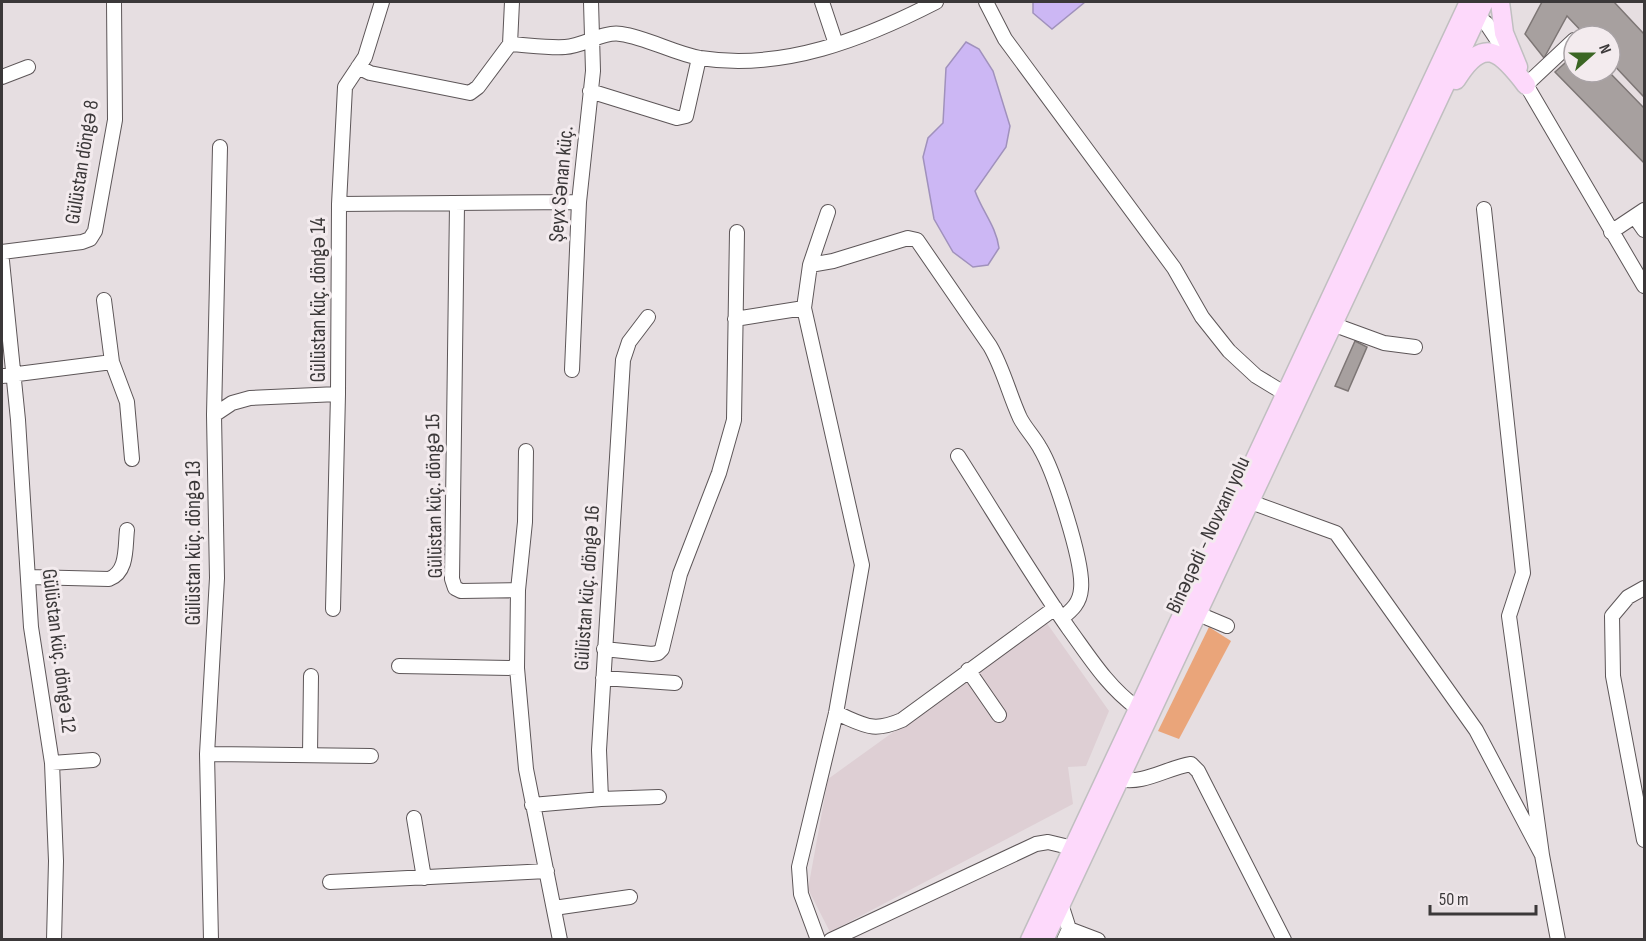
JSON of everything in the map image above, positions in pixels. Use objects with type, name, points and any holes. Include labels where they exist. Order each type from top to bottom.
[{"type":"main road","points":[[1500,2],[1504,33],[1526,85]]},
{"type":"main road","points":[[1030,939],[1284,393],[1474,6]]},
{"type":"main road","points":[[1413,150],[1474,6]]},
{"type":"main road","points":[[1413,150],[1472,57],[1482,52],[1501,55],[1526,85]]},
{"type":"main road","name":"Binəqədi - Novxanı yolu","points":[[1044,939],[1413,150]]},
{"type":"street","name":"Gülüstan döngə 8","points":[[2,252],[82,242],[90,239],[95,231],[115,120],[114,2]]},
{"type":"street","name":"Gülüstan küç. döngə 14","points":[[333,609],[338,394],[339,204],[345,87],[370,44],[382,2]]},
{"type":"street","points":[[358,67],[370,73],[470,93],[478,87],[510,44],[512,2]]},
{"type":"street","name":"Şeyx Sənan küç.","points":[[572,370],[579,202],[593,71],[591,2]]},
{"type":"street","points":[[822,2],[836,44]]},
{"type":"street","points":[[510,44],[564,47],[591,42],[604,35],[620,34],[699,58],[769,61],[836,44],[903,19],[936,2]]},
{"type":"street","points":[[986,2],[1005,39],[1174,267],[1202,317],[1229,351],[1256,376],[1284,393]]},
{"type":"street","points":[[1474,6],[1526,85],[1644,286]]},
{"type":"street","points":[[1526,85],[1562,51]]},
{"type":"street","points":[[590,91],[677,118],[686,116],[699,58]]},
{"type":"street","points":[[2,77],[28,67]]},
{"type":"street","name":"Gülüstan küç. döngə 13","points":[[211,939],[207,754],[217,578],[214,415],[220,147]]},
{"type":"street","points":[[339,204],[457,205],[579,202]]},
{"type":"street","name":"Gülüstan küç. döngə 15","points":[[457,205],[452,579],[455,588],[461,591],[518,590]]},
{"type":"street","points":[[1484,209],[1523,573],[1509,616],[1542,855],[1558,939]]},
{"type":"street","points":[[818,939],[801,894],[800,867],[836,713],[862,566],[804,308],[810,265],[828,212]]},
{"type":"street","points":[[1611,232],[1640,214],[1644,230]]},
{"type":"street","points":[[604,649],[652,654],[662,649],[680,574],[719,473],[734,420],[737,232]]},
{"type":"street","points":[[810,265],[832,261],[908,238],[917,240],[994,353],[1021,420],[1041,449],[1050,469],[1079,565],[1081,589],[1076,607],[1058,613],[968,670],[902,720],[884,728],[871,727],[836,713]]},
{"type":"street","name":"Gülüstan küç. döngə 12","points":[[2,261],[7,375],[18,420],[31,627],[52,763],[56,861],[54,939]]},
{"type":"street","points":[[104,300],[112,362],[127,402],[132,459]]},
{"type":"street","points":[[735,319],[804,308]]},
{"type":"street","name":"Gülüstan küç. döngə 16","points":[[601,799],[599,750],[604,649],[623,360],[629,342],[648,317]]},
{"type":"street","points":[[1332,324],[1384,343],[1414,347]]},
{"type":"street","points":[[7,375],[112,362]]},
{"type":"street","points":[[214,415],[232,403],[250,399],[338,394]]},
{"type":"street","points":[[525,451],[525,522],[518,590],[517,668],[532,805],[560,939]]},
{"type":"street","points":[[958,456],[1058,613],[1105,680],[1118,694],[1137,708]]},
{"type":"street","points":[[1248,501],[1336,533],[1476,730],[1542,855]]},
{"type":"street","points":[[28,577],[110,579],[118,576],[122,570],[127,530]]},
{"type":"street","points":[[1644,588],[1628,597],[1612,616],[1613,676],[1644,840]]},
{"type":"street","points":[[1196,613],[1227,626]]},
{"type":"street","points":[[399,666],[517,668]]},
{"type":"street","points":[[968,670],[999,715]]},
{"type":"street","points":[[310,754],[311,676]]},
{"type":"street","points":[[603,678],[675,683]]},
{"type":"street","points":[[207,754],[371,756]]},
{"type":"street","points":[[52,763],[93,760]]},
{"type":"street","points":[[1118,779],[1129,782],[1141,780],[1191,764],[1198,771],[1284,939]]},
{"type":"street","points":[[532,805],[658,797]]},
{"type":"street","points":[[414,818],[424,878]]},
{"type":"street","points":[[831,939],[1036,844],[1048,842],[1073,848]]},
{"type":"street","points":[[330,882],[546,872]]},
{"type":"street","points":[[554,908],[630,897]]},
{"type":"street","points":[[1061,904],[1066,934],[1098,939]]},
{"type":"shaded area","points":[[1033,2],[1085,2],[1052,29],[1033,13]]},
{"type":"shaded area","points":[[966,42],[979,49],[993,71],[1010,126],[1006,147],[975,191],[995,233],[999,248],[988,265],[973,267],[953,252],[934,219],[923,157],[928,138],[943,123],[946,68]]},
{"type":"shaded area","points":[[1046,622],[1109,711],[1086,766],[1068,767],[1073,804],[830,932],[808,889],[828,779]]},
{"type":"shaded area","points":[[1209,627],[1231,641],[1179,739],[1158,731]]},
{"type":"building","points":[[1542,2],[1614,2],[1644,34],[1644,97],[1622,74],[1622,24],[1575,24],[1567,16],[1544,58],[1525,34]]},
{"type":"building","points":[[1562,66],[1562,79],[1555,72]]},
{"type":"building","points":[[1567,84],[1621,84],[1644,108],[1644,163]]},
{"type":"building","points":[[1355,341],[1367,347],[1348,391],[1335,386]]}]
